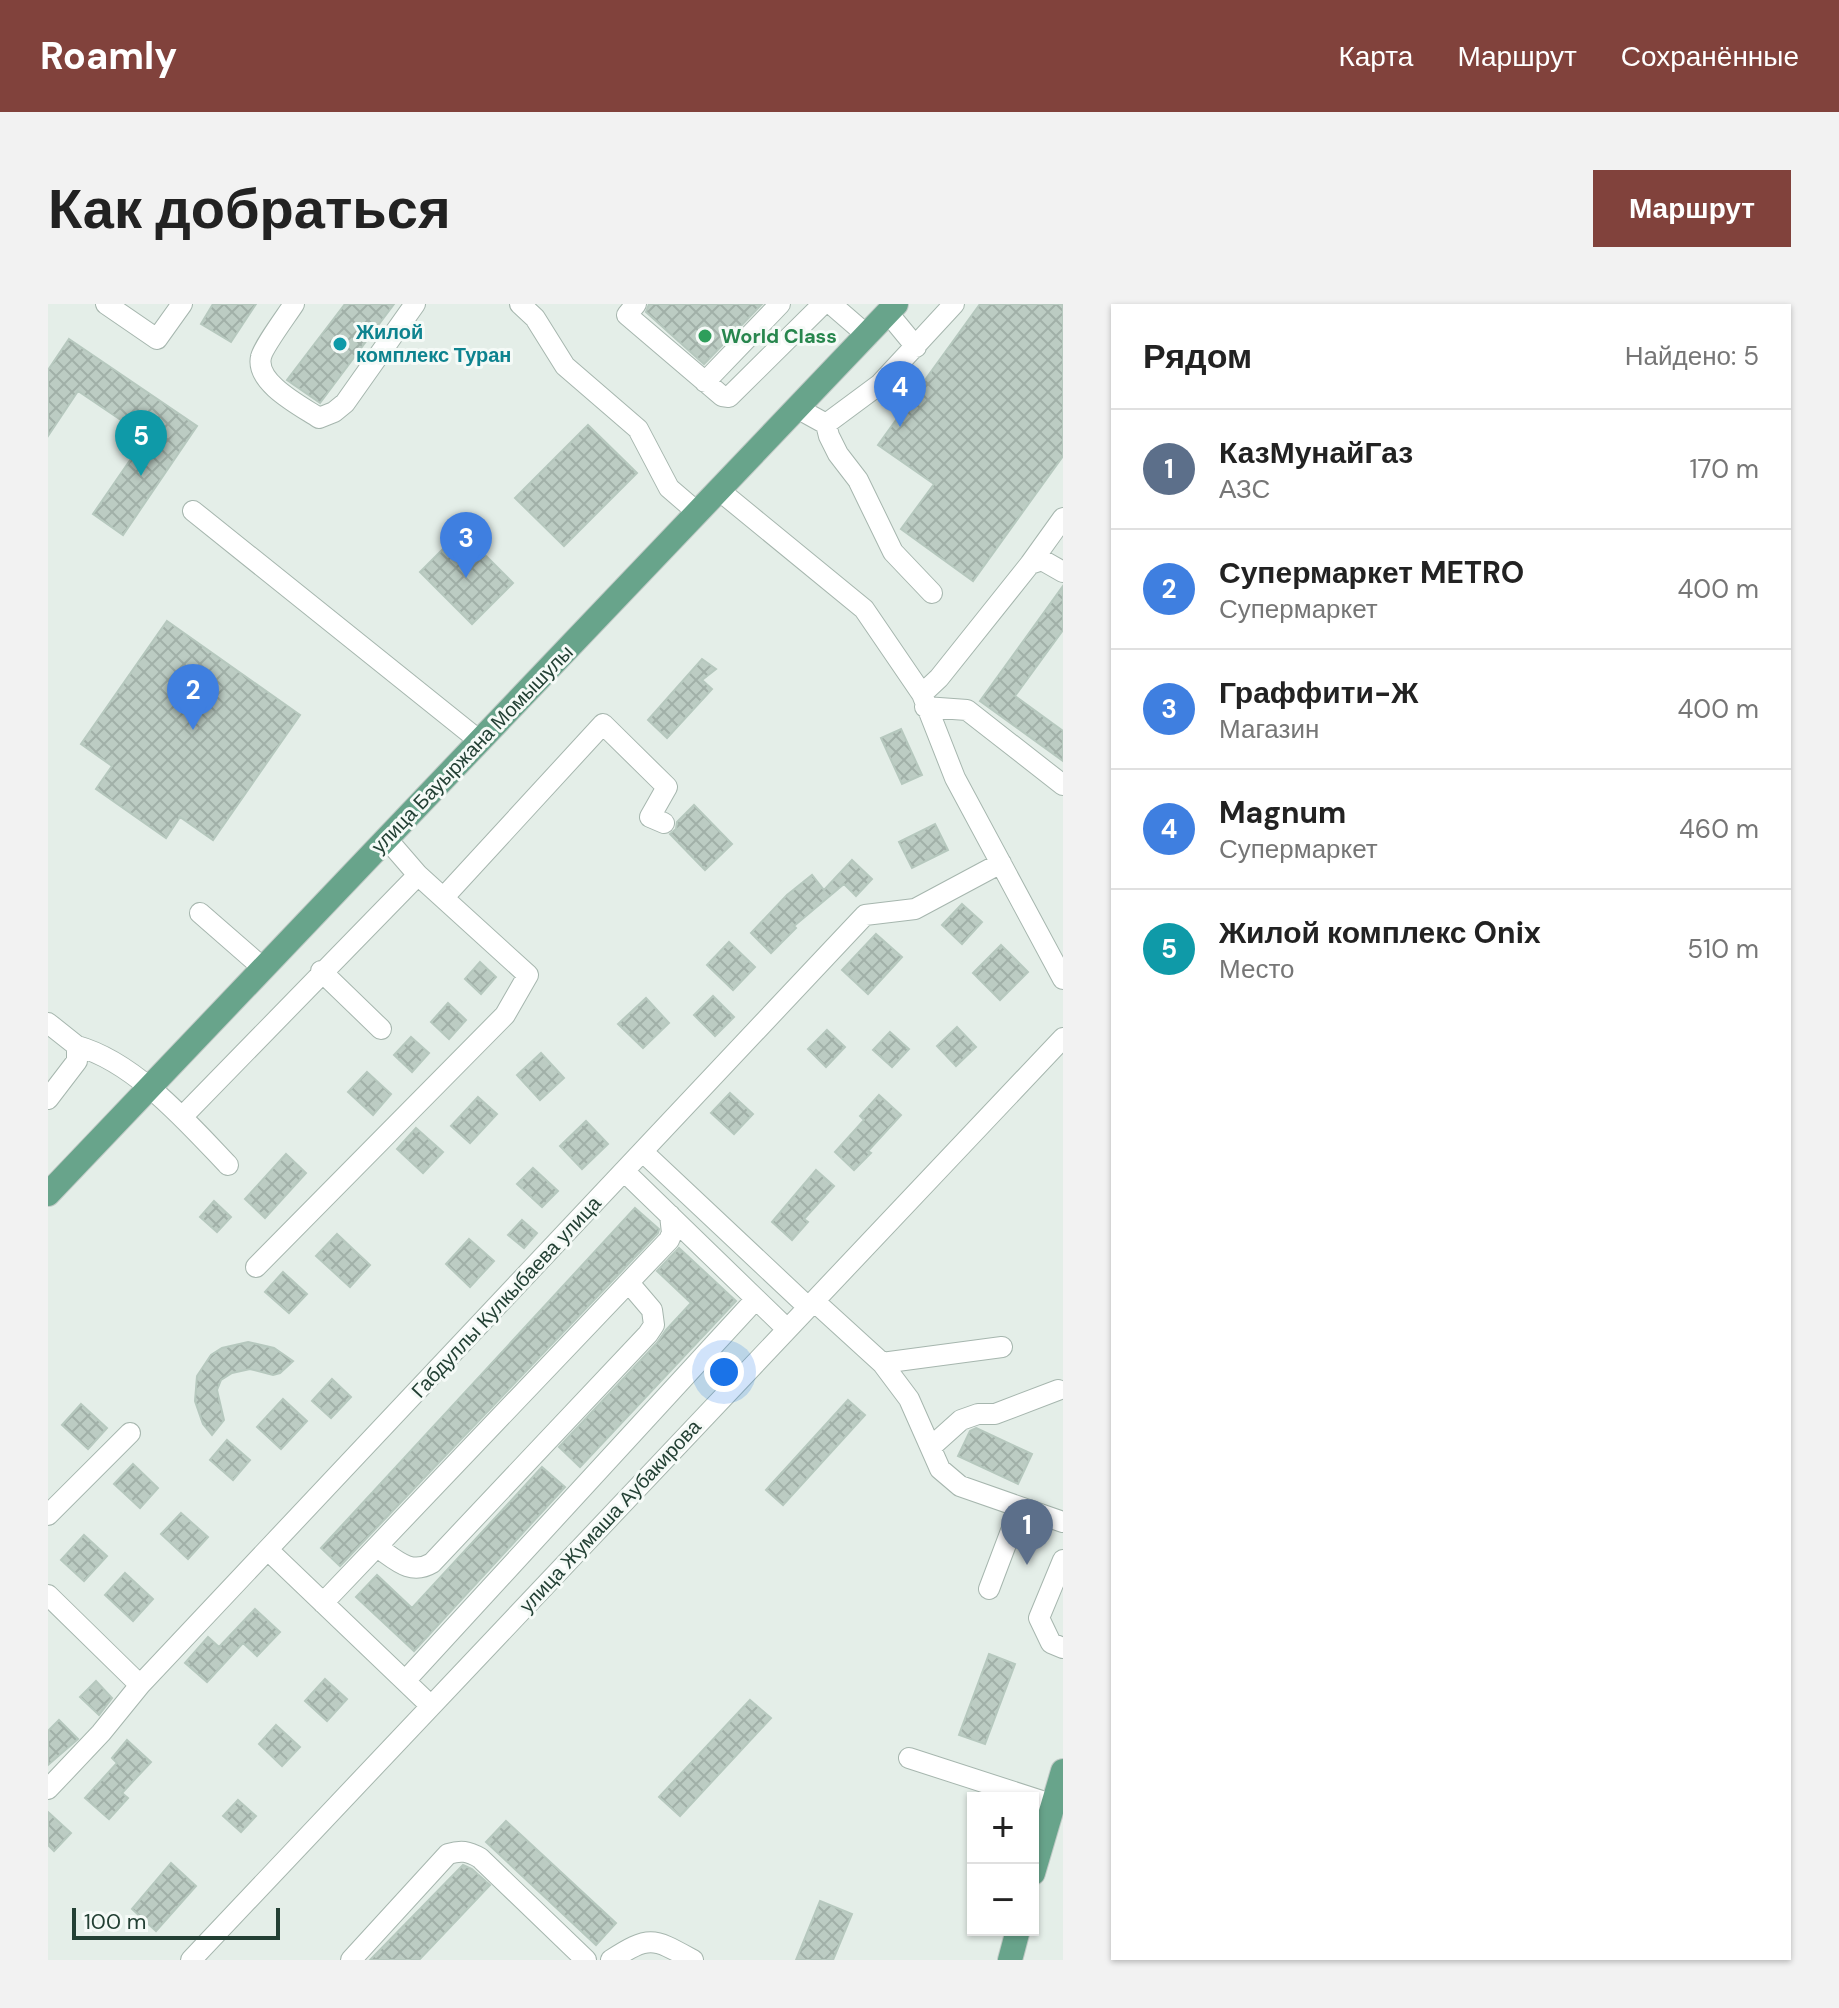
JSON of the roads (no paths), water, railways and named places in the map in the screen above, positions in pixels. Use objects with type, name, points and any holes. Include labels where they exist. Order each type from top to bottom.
[{"type":"main road","name":"улица Бауыржана Момышулы","points":[[48,1194],[892,309]]},
{"type":"main road","points":[[1035,1864],[1063,1771]]},
{"type":"main road","points":[[1010,1960],[1016,1936]]},
{"type":"street","points":[[106,304],[157,339],[182,304]]},
{"type":"street","points":[[294,304],[261,356],[262,371],[273,387],[319,418],[345,403],[415,304]]},
{"type":"street","points":[[520,304],[535,318],[565,366],[638,429],[669,488],[697,512]]},
{"type":"street","points":[[636,304],[627,315],[722,396],[729,397],[823,304]]},
{"type":"street","points":[[705,382],[780,304]]},
{"type":"street","points":[[831,304],[868,336]]},
{"type":"street","points":[[826,424],[880,384],[954,304]]},
{"type":"street","points":[[892,309],[916,347]]},
{"type":"street","points":[[797,408],[826,424],[838,454],[858,480],[893,552],[932,593]]},
{"type":"street","points":[[720,491],[864,609],[924,700],[955,778],[1063,979]]},
{"type":"street","points":[[193,511],[481,742]]},
{"type":"street","points":[[924,700],[1063,518]]},
{"type":"street","points":[[1030,564],[1042,560],[1063,572]]},
{"type":"street","points":[[924,700],[967,710],[1063,785]]},
{"type":"street","points":[[444,897],[603,724],[667,787],[650,817],[664,823]]},
{"type":"street","points":[[256,1267],[505,1015],[528,975],[418,875],[386,838]]},
{"type":"street","name":"Габдуллы Кулкыбаева улица","points":[[48,1789],[101,1733],[140,1685],[865,915],[915,909],[1001,863]]},
{"type":"street","points":[[182,1117],[321,971],[418,875]]},
{"type":"street","points":[[200,913],[263,968]]},
{"type":"street","points":[[321,971],[381,1029]]},
{"type":"street","points":[[48,1023],[77,1046],[93,1050],[149,1087],[228,1165]]},
{"type":"street","name":"улица Жумаша Аубакирова","points":[[191,1960],[1063,1038]]},
{"type":"street","points":[[48,1099],[77,1061],[77,1046]]},
{"type":"street","points":[[643,1152],[811,1304],[882,1363],[909,1399],[940,1469],[960,1486],[1063,1522]]},
{"type":"street","points":[[624,1171],[787,1329]]},
{"type":"street","points":[[323,1603],[669,1240],[672,1233],[670,1215]]},
{"type":"street","points":[[377,1547],[405,1567],[414,1569],[432,1563],[654,1325],[652,1310],[629,1283]]},
{"type":"street","points":[[405,1681],[756,1299]]},
{"type":"street","points":[[882,1363],[1002,1347]]},
{"type":"street","points":[[932,1446],[961,1420],[978,1414],[995,1414],[1058,1390]]},
{"type":"street","points":[[48,1515],[130,1433]]},
{"type":"street","points":[[989,1589],[1020,1507]]},
{"type":"street","points":[[268,1550],[431,1706]]},
{"type":"street","points":[[1063,1560],[1039,1618],[1051,1643],[1063,1648]]},
{"type":"street","points":[[48,1595],[140,1685]]},
{"type":"street","points":[[909,1758],[1051,1804]]},
{"type":"street","points":[[351,1960],[448,1854],[459,1850],[480,1858],[586,1960]]},
{"type":"street","points":[[611,1960],[643,1942],[657,1941],[671,1955],[693,1960]]},
{"type":"place","name":"World Class","points":[[705,336]]},
{"type":"place","name":"Жилой комплекс Туран","points":[[340,344]]},
{"type":"place","name":"Magnum","points":[[900,427]]},
{"type":"place","name":"Жилой комплекс Onix","points":[[141,476]]},
{"type":"place","name":"Граффити-Ж","points":[[466,578]]},
{"type":"place","name":"Супермаркет METRO","points":[[193,730]]},
{"type":"place","name":"КазМунайГаз","points":[[1027,1565]]}]
